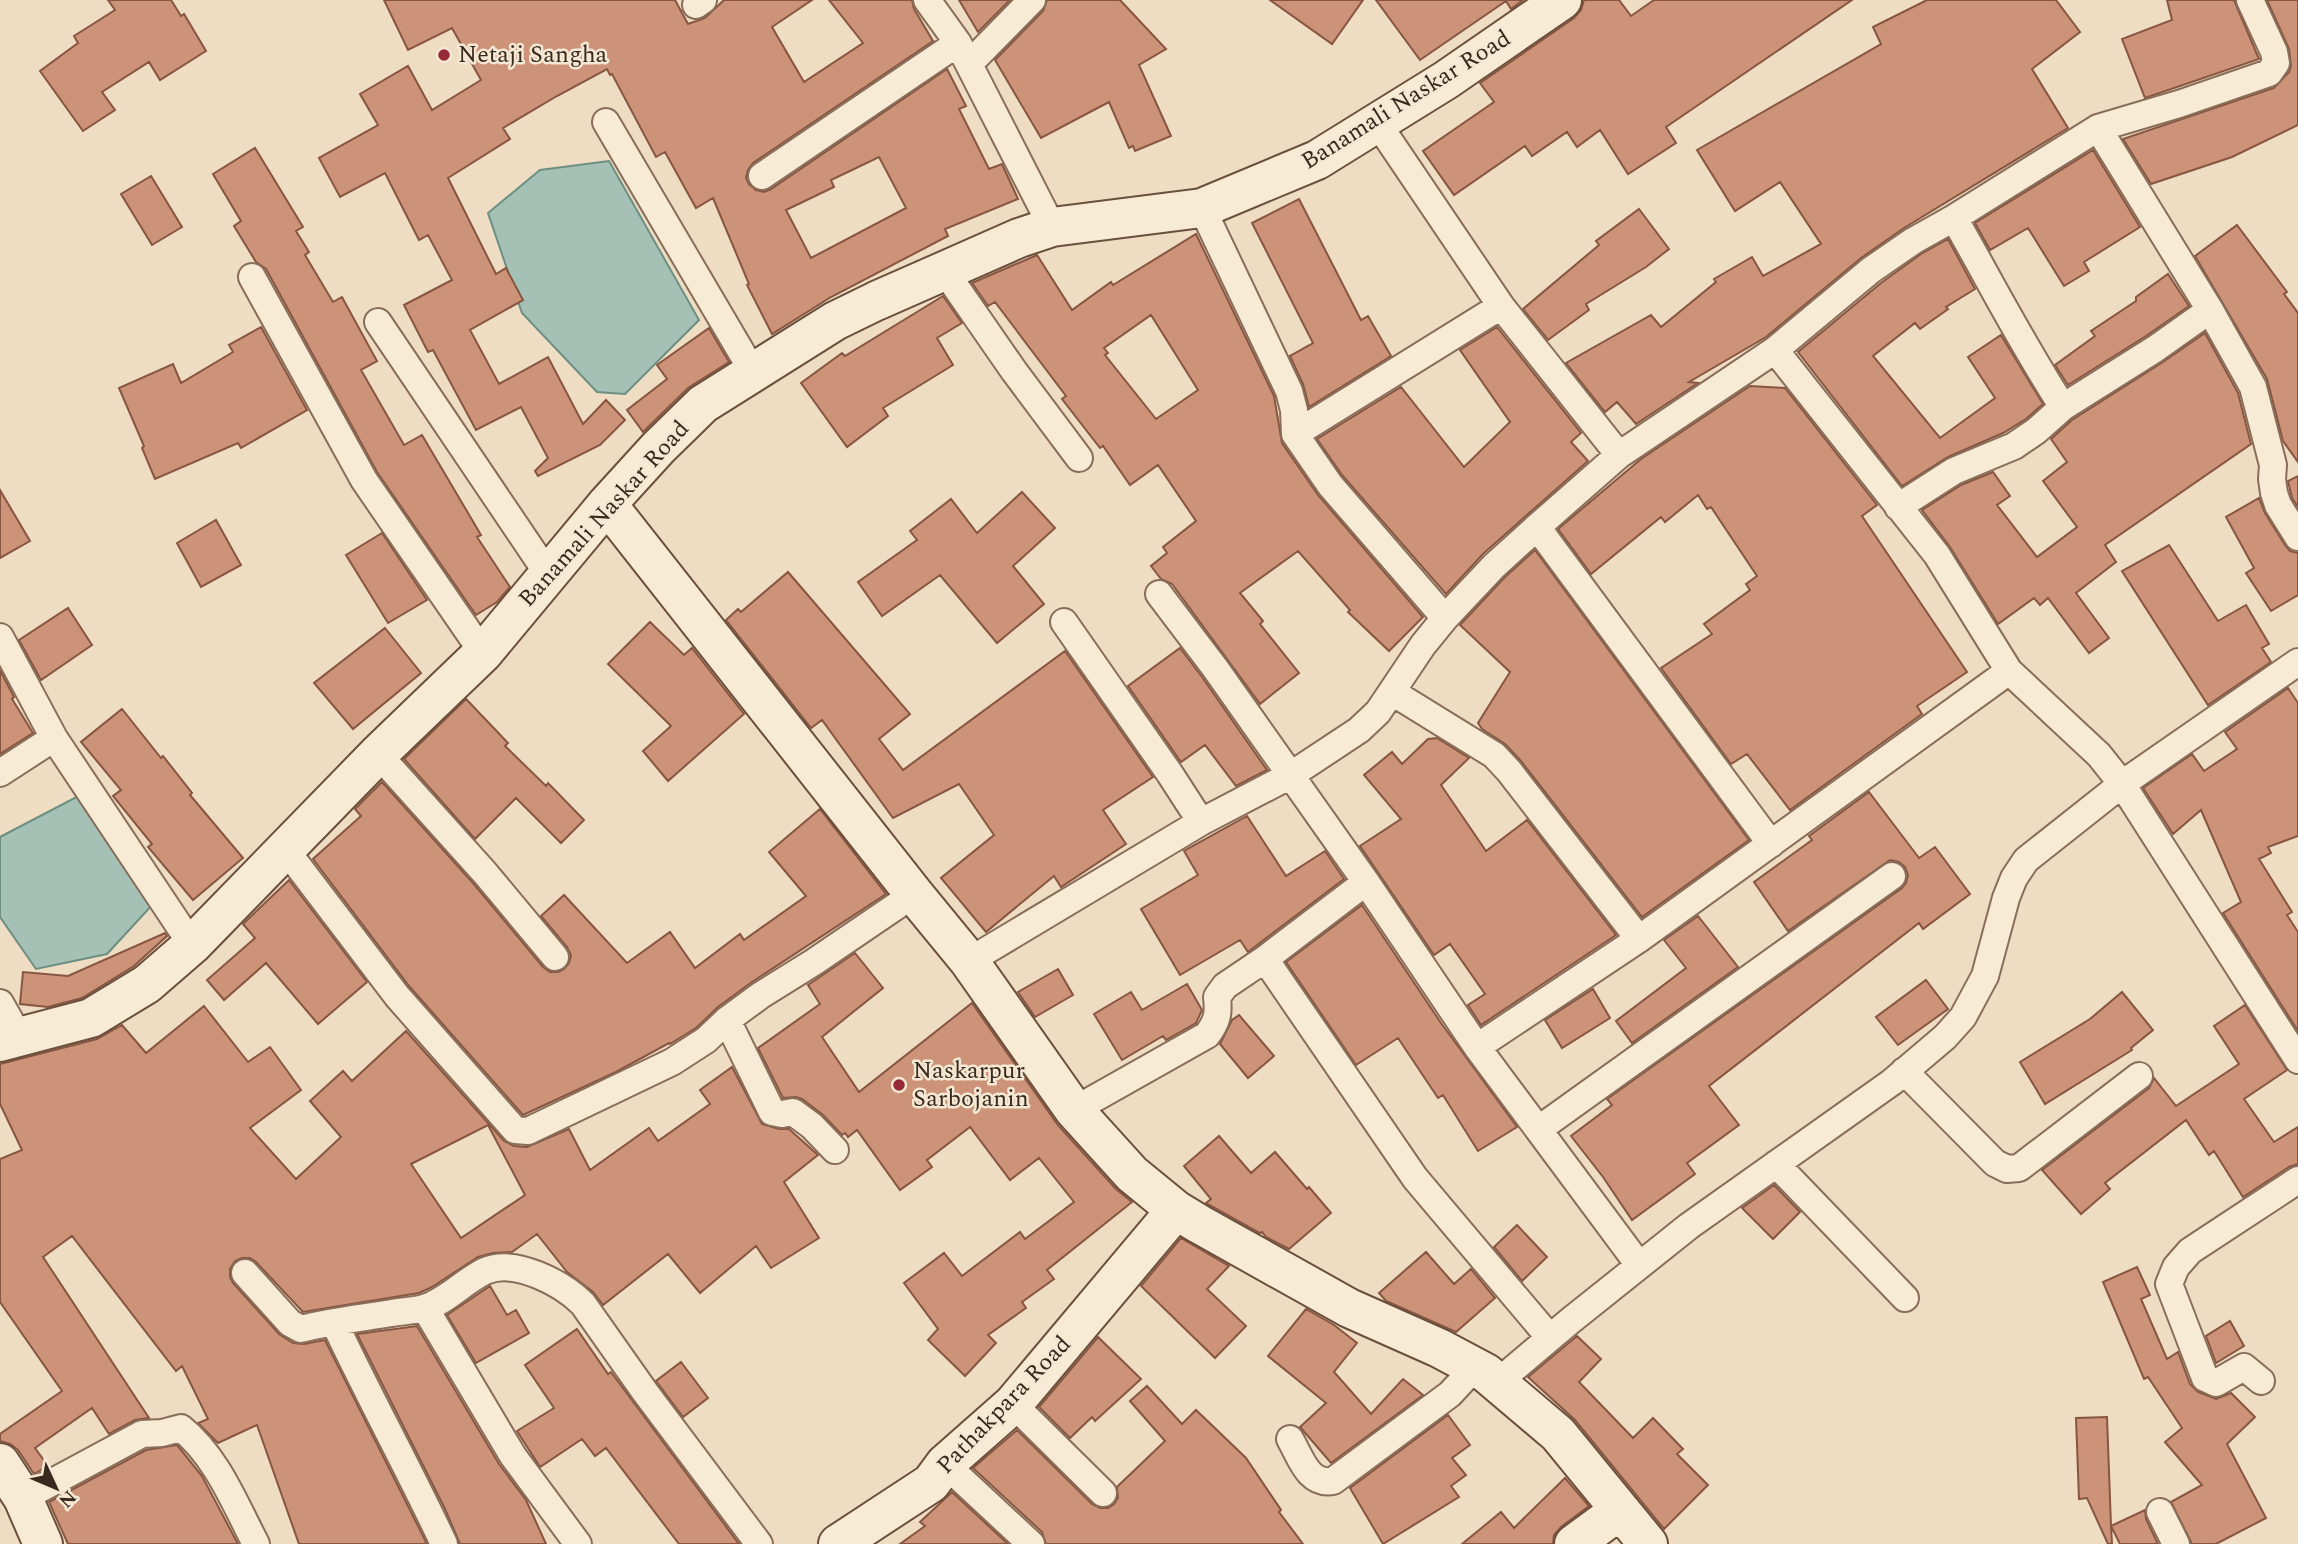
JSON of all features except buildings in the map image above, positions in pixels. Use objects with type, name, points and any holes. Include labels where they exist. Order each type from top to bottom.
[{"type":"street","points":[[927,0],[963,54],[1052,227]]},
{"type":"street","points":[[762,176],[963,54],[1032,0]]},
{"type":"street","name":"Banamali Naskar Road","points":[[10,1040],[91,1018],[147,984],[191,945],[379,754],[484,653],[607,504],[703,404],[835,321],[1019,238],[1052,227],[1202,208],[1317,160],[1446,80],[1562,0]]},
{"type":"street","points":[[969,961],[1201,822],[1291,775],[1359,730],[1378,712],[1423,645],[1445,618],[1494,566],[1537,527],[1619,455],[1775,350],[1871,270],[1913,241],[2098,128],[2269,73],[2276,63],[2274,52],[2250,0]]},
{"type":"street","points":[[606,122],[753,372]]},
{"type":"street","points":[[1378,124],[1500,306],[1619,455]]},
{"type":"street","points":[[2098,128],[2210,310],[2253,387],[2273,465],[2274,493],[2278,505],[2298,537]]},
{"type":"street","points":[[1202,208],[1289,391],[1294,410],[1295,435],[1330,485],[1445,618]]},
{"type":"street","points":[[1954,218],[2034,362],[2063,407]]},
{"type":"street","points":[[944,270],[1079,458]]},
{"type":"street","points":[[252,277],[364,480],[484,653]]},
{"type":"street","points":[[1295,435],[1500,306]]},
{"type":"street","points":[[1898,507],[1954,471],[2014,446],[2063,407],[2155,349],[2210,310]]},
{"type":"street","points":[[378,322],[548,574]]},
{"type":"street","points":[[1775,350],[1937,555],[2009,671],[2099,755],[2122,784],[2298,1059]]},
{"type":"street","points":[[607,504],[969,961],[1074,1110],[1132,1174],[1176,1210],[1349,1308],[1439,1348],[1487,1375],[1558,1434],[1648,1544]]},
{"type":"street","points":[[1537,527],[1771,844]]},
{"type":"street","points":[[1159,594],[1366,882],[1476,1047],[1639,1265]]},
{"type":"street","points":[[1064,622],[1201,822]]},
{"type":"street","points":[[0,637],[54,738],[191,945]]},
{"type":"street","points":[[1290,1439],[1312,1477],[1322,1483],[1333,1481],[1450,1394],[1550,1338],[1689,1226],[1905,1072],[1945,1037],[1963,1017],[1974,999],[1985,976],[2006,898],[2014,878],[2026,860],[2122,784],[2298,662]]},
{"type":"street","points":[[1476,1047],[1640,939],[2009,671]]},
{"type":"street","points":[[1392,692],[1494,755],[1640,939]]},
{"type":"street","points":[[0,774],[54,738]]},
{"type":"street","points":[[379,754],[485,873],[555,957]]},
{"type":"street","points":[[286,850],[397,996],[515,1130],[528,1131],[671,1062],[706,1040],[727,1020],[914,894]]},
{"type":"street","points":[[1539,1129],[1892,876]]},
{"type":"street","points":[[1074,1110],[1208,1035],[1217,1023],[1217,997],[1225,986],[1366,882]]},
{"type":"street","points":[[1265,959],[1415,1178],[1550,1338]]},
{"type":"street","points":[[0,1003],[10,1040]]},
{"type":"street","points":[[727,1020],[772,1112],[793,1112],[803,1118],[835,1150]]},
{"type":"street","points":[[1905,1072],[1974,1144],[1995,1163],[2007,1169],[2019,1168],[2029,1161],[2139,1076]]},
{"type":"street","points":[[1776,1164],[1905,1298]]},
{"type":"street","points":[[2261,1381],[2244,1367],[2216,1383],[2205,1378],[2169,1284],[2176,1267],[2190,1251],[2298,1180]]},
{"type":"street","name":"Pathakpara Road","points":[[838,1544],[931,1483],[944,1464],[1013,1404],[1176,1210]]},
{"type":"street","points":[[245,1273],[290,1323],[301,1329],[425,1308],[486,1271],[500,1268],[530,1272],[571,1292],[589,1311],[645,1392],[759,1544]]},
{"type":"street","points":[[425,1308],[513,1456],[578,1544]]},
{"type":"street","points":[[334,1322],[371,1401],[411,1472],[444,1544]]},
{"type":"street","points":[[1013,1404],[1102,1493]]},
{"type":"street","points":[[23,1498],[142,1434],[181,1428],[197,1441],[210,1458],[256,1544]]},
{"type":"street","points":[[0,1463],[23,1498],[43,1544]]},
{"type":"street","points":[[944,1464],[1031,1544]]},
{"type":"street","points":[[1574,1544],[1619,1511]]},
{"type":"street","points":[[2160,1512],[2176,1544]]},
{"type":"shaded area","points":[[609,161],[699,320],[625,394],[597,392],[522,313],[488,213],[540,170]]},
{"type":"shaded area","points":[[86,792],[155,902],[107,954],[36,969],[0,917],[0,837]]},
{"type":"place","name":"Netaji Sangha","points":[[444,55]]},
{"type":"place","name":"Naskarpur Sarbojanin","points":[[899,1085]]}]
